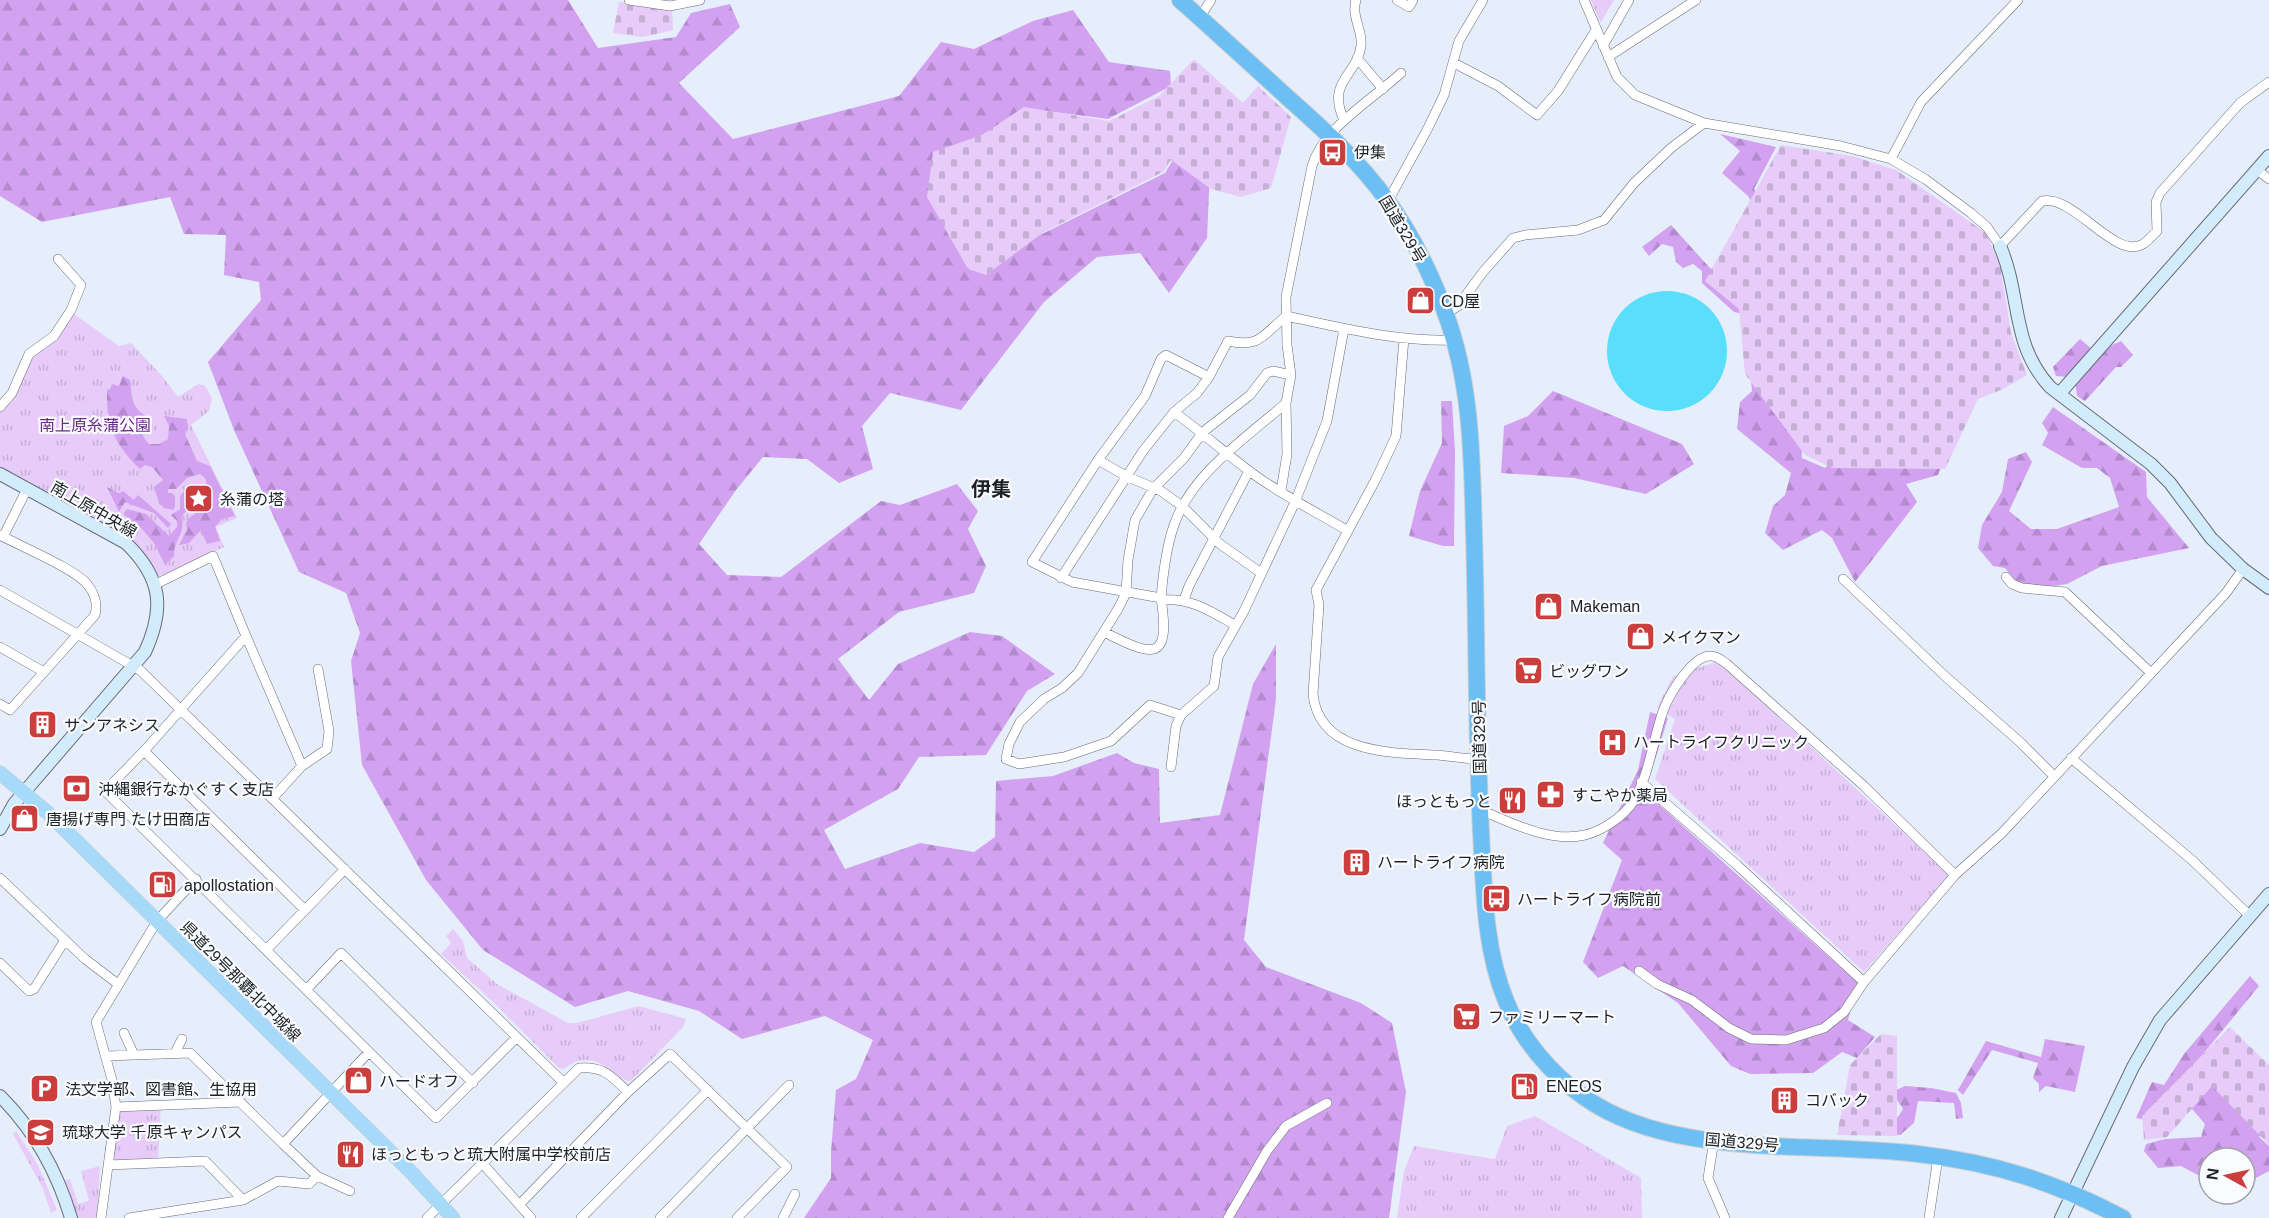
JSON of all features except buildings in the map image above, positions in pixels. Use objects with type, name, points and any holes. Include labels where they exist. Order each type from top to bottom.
[{"type":"highway","name":"国道329号","points":[[1180,0],[1329,135],[1388,201],[1424,264],[1455,339],[1469,408],[1480,810],[1493,959],[1506,1003],[1532,1045],[1565,1082],[1601,1108],[1644,1127],[1671,1134],[1714,1140],[1914,1153],[1978,1163],[2072,1192],[2123,1218]]},
{"type":"main road","name":"県道29号那覇北中城線","points":[[0,773],[48,813],[330,1092],[453,1218]]},
{"type":"street","points":[[629,0],[670,6],[700,0]]},
{"type":"street","points":[[1200,18],[1211,0]]},
{"type":"street","points":[[1344,120],[1340,111],[1340,90],[1362,44],[1355,16],[1356,0]]},
{"type":"street","points":[[1397,0],[1409,7],[1413,0]]},
{"type":"street","points":[[1388,201],[1444,95],[1459,41],[1483,0]]},
{"type":"street","points":[[1584,0],[1617,77],[1647,102],[1704,123],[1841,146],[1891,159],[1925,179],[1971,213],[1987,227],[2000,246],[2008,265],[2019,328],[2026,351],[2042,377],[2151,464],[2170,483],[2211,538],[2243,569],[2269,588]]},
{"type":"street","points":[[1603,46],[1629,0]]},
{"type":"street","points":[[1608,57],[1696,0]]},
{"type":"street","points":[[1891,159],[1921,102],[2018,0]]},
{"type":"street","points":[[1454,63],[1498,86],[1537,115],[1558,91],[1596,30]]},
{"type":"street","points":[[1357,58],[1383,89]]},
{"type":"street","points":[[1281,491],[1287,454],[1286,403],[1290,375],[1286,297],[1316,152],[1344,120],[1401,73]]},
{"type":"street","points":[[2000,246],[2042,201],[2048,199],[2077,213],[2119,243],[2142,245],[2157,231],[2156,202],[2160,193],[2240,103],[2269,82]]},
{"type":"street","points":[[1446,314],[1456,309],[1483,272],[1513,238],[1578,230],[1604,220],[1634,183],[1671,148],[1704,123]]},
{"type":"street","points":[[2060,393],[2269,156]]},
{"type":"street","points":[[2257,170],[2269,179]]},
{"type":"street","points":[[0,407],[12,393],[29,354],[54,336],[71,310],[81,285],[58,259]]},
{"type":"street","points":[[1286,316],[1344,329],[1404,338],[1455,339]]},
{"type":"street","points":[[1061,578],[1143,451],[1174,412],[1197,393],[1209,377],[1228,341],[1242,344],[1252,343],[1262,338],[1286,316]]},
{"type":"street","points":[[1171,767],[1176,726],[1181,715],[1214,686],[1218,657],[1295,502],[1327,421],[1344,329]]},
{"type":"street","points":[[1404,338],[1396,436],[1316,590],[1319,605],[1314,709],[1325,727],[1344,740],[1371,750],[1479,759]]},
{"type":"street","points":[[1209,377],[1166,355],[1161,358],[1145,396],[1098,460],[1032,562],[1072,582],[1162,599],[1184,600],[1235,626]]},
{"type":"street","points":[[1181,715],[1150,705],[1111,741],[1064,757],[1019,764],[1006,759],[1009,744],[1020,722],[1044,699],[1062,688],[1078,673],[1126,593],[1128,560],[1135,520],[1154,489],[1184,458],[1203,432],[1250,395],[1267,373],[1273,371],[1290,375]]},
{"type":"street","points":[[1104,632],[1137,648],[1150,650],[1161,646],[1163,637],[1162,599],[1169,541],[1182,506],[1193,488],[1227,453],[1286,403]]},
{"type":"street","points":[[1174,412],[1203,432],[1249,471],[1295,502],[1348,531]]},
{"type":"street","points":[[1098,460],[1182,506],[1214,539],[1261,573]]},
{"type":"street","points":[[1184,600],[1189,586],[1249,471]]},
{"type":"street","name":"南上原中央線","points":[[0,474],[126,543],[141,559],[156,584],[158,609],[156,623],[145,652],[14,804],[0,829]]},
{"type":"street","points":[[0,704],[10,710],[95,615],[96,608],[96,599],[81,578],[1,536],[27,489]]},
{"type":"street","points":[[156,584],[213,556],[302,766]]},
{"type":"street","points":[[1638,971],[1657,984],[1692,1000],[1729,1028],[1751,1039],[1786,1040],[1824,1028],[1844,1012],[1864,982],[1955,875],[2002,833],[2226,593],[2243,569]]},
{"type":"street","points":[[2006,577],[2012,584],[2022,588],[2065,592],[2151,673]]},
{"type":"street","points":[[1843,579],[1946,677],[2013,735],[2054,776]]},
{"type":"street","points":[[0,590],[134,665],[563,1082]]},
{"type":"street","points":[[246,636],[105,791],[436,1118],[516,1038]]},
{"type":"street","points":[[0,647],[44,672]]},
{"type":"street","points":[[1480,810],[1537,832],[1561,837],[1587,834],[1614,821],[1634,802],[1664,709],[1686,672],[1701,657],[1709,655],[1716,657],[1864,786],[1955,875]]},
{"type":"street","points":[[272,799],[302,766],[327,749],[329,731],[318,669]]},
{"type":"street","points":[[144,750],[306,910]]},
{"type":"street","points":[[2071,758],[2193,861],[2250,916]]},
{"type":"street","points":[[1641,782],[1737,865],[1864,982]]},
{"type":"street","points":[[266,950],[345,869]]},
{"type":"street","points":[[0,878],[85,959],[118,984]]},
{"type":"street","points":[[101,1218],[116,1107],[106,1056],[96,1022],[157,921],[196,879]]},
{"type":"street","points":[[2061,1218],[2133,1067],[2160,1020],[2250,916],[2264,908],[2269,894]]},
{"type":"street","points":[[0,963],[29,991],[34,989],[66,940]]},
{"type":"street","points":[[307,989],[341,953],[473,1083]]},
{"type":"street","points":[[124,1033],[134,1055]]},
{"type":"street","points":[[175,1053],[182,1039]]},
{"type":"street","points":[[283,1144],[369,1052]]},
{"type":"street","points":[[106,1056],[190,1053],[317,1176],[350,1191]]},
{"type":"street","points":[[520,1204],[628,1092],[670,1054],[787,1167],[737,1218]]},
{"type":"street","points":[[427,1218],[579,1068],[594,1067],[605,1072],[628,1092]]},
{"type":"street","points":[[660,1218],[789,1085]]},
{"type":"street","points":[[581,1218],[708,1090]]},
{"type":"street","points":[[0,1096],[25,1124],[49,1161],[71,1218]]},
{"type":"street","points":[[116,1107],[241,1102]]},
{"type":"street","points":[[1228,1218],[1267,1151],[1286,1126],[1327,1103]]},
{"type":"street","points":[[1714,1140],[1708,1178],[1725,1218]]},
{"type":"street","points":[[1929,1218],[1938,1157]]},
{"type":"street","points":[[108,1165],[205,1161],[243,1200]]},
{"type":"street","points":[[483,1164],[531,1218]]},
{"type":"street","points":[[129,1218],[243,1200],[278,1181],[309,1184],[317,1176]]},
{"type":"street","points":[[783,1218],[795,1194]]},
{"type":"green space","points":[[0,0],[568,0],[598,48],[676,37],[691,13],[730,4],[740,27],[679,83],[733,139],[899,96],[941,42],[974,49],[1033,21],[1073,10],[1109,62],[1170,71],[1171,86],[1108,119],[1054,112],[1014,213],[1042,234],[1165,173],[1194,125],[1210,170],[1207,238],[1169,293],[1140,253],[1097,257],[1044,302],[961,410],[890,393],[862,426],[873,469],[839,483],[807,459],[763,457],[736,490],[699,544],[727,575],[781,577],[881,501],[900,505],[957,484],[978,511],[968,529],[986,566],[974,593],[899,612],[838,659],[869,700],[898,664],[970,632],[1002,636],[1055,674],[1027,691],[986,755],[919,757],[898,789],[824,830],[845,869],[920,843],[974,852],[995,837],[996,781],[1053,776],[1117,753],[1134,763],[1159,769],[1160,823],[1220,815],[1253,684],[1276,644],[1276,699],[1244,940],[1266,967],[1361,1003],[1392,1023],[1406,1092],[1389,1218],[804,1218],[831,1178],[836,1090],[856,1079],[873,1040],[825,1016],[742,1039],[699,1011],[628,991],[575,1007],[483,950],[426,880],[362,765],[351,661],[360,633],[346,593],[299,572],[234,430],[208,362],[261,300],[259,282],[224,275],[226,235],[184,234],[170,197],[42,222],[0,196]]},
{"type":"green space","points":[[1591,0],[1614,0],[1601,22],[1599,20]]},
{"type":"green space","points":[[619,2],[672,9],[673,30],[643,37],[613,33]]},
{"type":"green space","points":[[1194,59],[1243,103],[1258,86],[1291,117],[1271,188],[1241,197],[1211,189],[1171,160],[1163,172],[1044,232],[986,275],[968,269],[927,197],[933,152],[982,135],[1024,107],[1109,121],[1159,96]]},
{"type":"green space","points":[[1720,134],[1776,147],[1754,189],[1761,197],[1753,205],[1748,196],[1722,173],[1740,151]]},
{"type":"green space","points":[[1781,145],[1852,156],[1896,170],[1986,233],[2000,264],[2011,333],[2027,375],[2001,390],[1978,399],[1945,469],[1832,468],[1805,455],[1745,374],[1739,309],[1705,281]]},
{"type":"green space","points":[[1671,225],[1710,268],[1738,281],[1765,319],[1734,312],[1702,283],[1702,271],[1693,264],[1683,268],[1676,262],[1673,247],[1662,244],[1649,256],[1642,247]]},
{"type":"green space","name":"南上原糸蒲公園","points":[[74,314],[119,346],[131,343],[163,377],[178,397],[198,384],[205,386],[212,398],[209,411],[191,425],[237,518],[216,527],[224,547],[174,571],[158,576],[130,538],[0,467],[0,407],[29,354],[54,336]]},
{"type":"green space","points":[[1746,329],[1801,421],[1802,458],[1825,468],[1844,446],[1956,428],[1938,475],[1906,484],[1917,502],[1855,582],[1832,538],[1822,530],[1783,550],[1765,533],[1773,506],[1785,495],[1791,473],[1737,429],[1740,402],[1752,391]]},
{"type":"green space","points":[[2080,339],[2092,349],[2069,377],[2056,376],[2053,367]]},
{"type":"green space","points":[[2121,341],[2133,355],[2121,367],[2116,367],[2085,401],[2077,396],[2075,382],[2112,345]]},
{"type":"green space","points":[[123,376],[130,380],[135,405],[145,415],[146,421],[142,433],[149,444],[159,444],[168,439],[169,426],[164,416],[187,419],[188,429],[185,434],[197,461],[210,466],[235,516],[222,519],[215,527],[220,541],[207,544],[201,530],[189,543],[179,545],[187,530],[186,523],[189,518],[207,505],[209,497],[205,492],[204,477],[200,474],[187,478],[176,489],[168,489],[168,493],[175,496],[175,507],[173,510],[164,508],[159,503],[154,487],[163,480],[152,467],[145,465],[140,469],[118,442],[110,424],[107,390],[112,384],[119,386]]},
{"type":"green space","points":[[1553,391],[1682,444],[1694,464],[1646,494],[1574,478],[1501,473],[1504,426],[1528,416]]},
{"type":"green space","points":[[1441,401],[1452,401],[1455,452],[1454,546],[1443,546],[1409,536],[1420,491],[1442,443]]},
{"type":"green space","points":[[2053,407],[2146,472],[2147,497],[2189,548],[2102,566],[2067,584],[2047,587],[2016,582],[2005,568],[1993,566],[1978,548],[1982,525],[2002,492],[2008,459],[2026,452],[2032,462],[2009,511],[2031,529],[2057,529],[2119,507],[2110,478],[2097,468],[2082,468],[2042,445],[2048,433],[2042,423]]},
{"type":"green space","points":[[107,487],[119,493],[123,491],[134,500],[138,495],[171,524],[168,528],[154,513],[125,502],[119,512]]},
{"type":"green space","points":[[188,490],[188,509],[182,516],[181,533],[174,556],[165,565],[154,543],[142,529],[123,514],[127,509],[146,514],[169,536],[177,527],[177,521],[171,515],[180,509],[180,496]]},
{"type":"green space","points":[[1716,662],[1752,692],[1949,875],[1864,972],[1655,779],[1675,719],[1657,708],[1673,676]]},
{"type":"green space","points":[[1650,712],[1668,718],[1645,792],[1858,983],[1848,1020],[1875,1037],[1857,1058],[1842,1052],[1813,1073],[1750,1074],[1731,1066],[1678,1003],[1623,966],[1598,978],[1583,962],[1622,860],[1603,843],[1638,770]]},
{"type":"green space","points":[[453,929],[463,941],[467,958],[497,984],[568,1023],[577,1023],[639,1006],[686,1019],[683,1027],[631,1081],[623,1079],[605,1066],[593,1061],[581,1060],[564,1069],[559,1068],[441,954],[451,943],[446,936]]},
{"type":"green space","points":[[2250,976],[2259,986],[2195,1064],[2267,1126],[2259,1137],[2269,1146],[2269,1171],[2257,1177],[2257,1146],[2197,1146],[2197,1175],[2181,1166],[2158,1168],[2144,1151],[2146,1144],[2165,1139],[2201,1137],[2205,1124],[2180,1095],[2163,1094],[2153,1121],[2136,1118],[2152,1082],[2164,1085],[2184,1054]]},
{"type":"green space","points":[[2230,1027],[2269,1065],[2269,1145],[2212,1086],[2167,1137],[2144,1140],[2142,1116]]},
{"type":"green space","points":[[1881,1034],[1897,1036],[1897,1136],[1837,1135],[1850,1065]]},
{"type":"green space","points":[[2045,1039],[2085,1046],[2075,1092],[2046,1086],[2039,1092],[2039,1084],[2033,1078],[2038,1063],[1992,1050],[1963,1095],[1958,1090],[1986,1041],[2041,1057]]},
{"type":"green space","points":[[1905,1086],[1956,1093],[1961,1103],[1963,1118],[1956,1119],[1954,1103],[1918,1101],[1914,1123],[1900,1135],[1875,1133],[1873,1130],[1898,1117],[1903,1109],[1892,1092]]},
{"type":"green space","points":[[161,1105],[158,1162],[108,1165],[116,1107]]},
{"type":"green space","points":[[1535,1116],[1641,1178],[1642,1218],[1397,1218],[1404,1171],[1414,1146],[1495,1159],[1507,1126]]},
{"type":"green space","points":[[16,1131],[38,1165],[57,1210],[51,1213],[43,1189],[13,1134]]},
{"type":"green space","points":[[100,1166],[97,1218],[76,1218],[64,1181],[70,1179],[78,1204],[89,1201],[81,1171]]},
{"type":"water","points":[[1667,291],[1690,296],[1709,309],[1722,328],[1727,351],[1722,374],[1709,393],[1690,406],[1667,411],[1644,406],[1625,393],[1612,374],[1607,351],[1612,328],[1625,309],[1644,296]]},
{"type":"place","name":"伊集","points":[[1333,152]]},
{"type":"place","name":"CD屋","points":[[1420,301]]},
{"type":"place","name":"糸蒲の塔","points":[[199,499]]},
{"type":"place","name":"Makeman","points":[[1549,606]]},
{"type":"place","name":"メイクマン","points":[[1640,637]]},
{"type":"place","name":"ビッグワン","points":[[1528,671]]},
{"type":"place","name":"サンアネシス","points":[[43,725]]},
{"type":"place","name":"ハートライフクリニック","points":[[1612,742]]},
{"type":"place","name":"沖縄銀行なかぐすく支店","points":[[77,789]]},
{"type":"place","name":"すこやか薬局","points":[[1551,795]]},
{"type":"place","name":"ほっともっと","points":[[1513,801]]},
{"type":"place","name":"唐揚げ専門 たけ田商店","points":[[25,819]]},
{"type":"place","name":"ハートライフ病院","points":[[1356,862]]},
{"type":"place","name":"apollostation","points":[[163,885]]},
{"type":"place","name":"ハートライフ病院前","points":[[1496,899]]},
{"type":"place","name":"ファミリーマート","points":[[1467,1017]]},
{"type":"place","name":"ハードオフ","points":[[358,1081]]},
{"type":"place","name":"ENEOS","points":[[1525,1086]]},
{"type":"place","name":"法文学部、図書館、生協用","points":[[44,1089]]},
{"type":"place","name":"コバック","points":[[1784,1100]]},
{"type":"place","name":"琉球大学 千原キャンパス","points":[[41,1132]]},
{"type":"place","name":"ほっともっと琉大附属中学校前店","points":[[350,1154]]},
{"type":"district","name":"伊集","points":[[991,489]]}]
